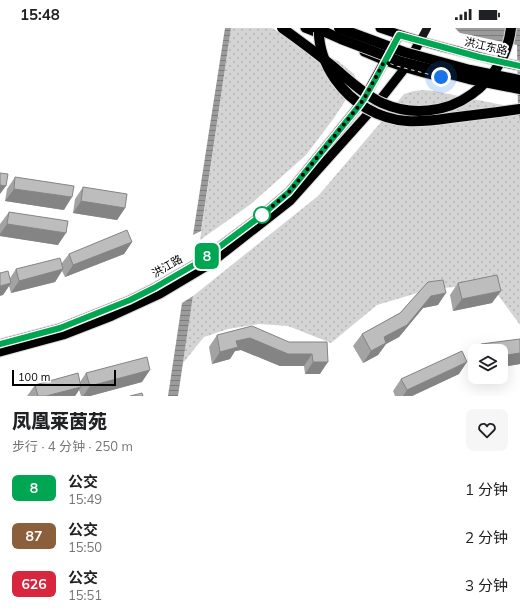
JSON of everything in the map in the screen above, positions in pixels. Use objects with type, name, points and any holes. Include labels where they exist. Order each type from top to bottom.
[{"type":"highway","points":[[282,28],[365,93],[382,103],[417,112],[449,106],[464,100],[480,88],[489,79],[501,60],[507,45],[511,28]]},
{"type":"highway","points":[[317,28],[341,39],[399,61],[518,91]]},
{"type":"highway","points":[[317,28],[320,47],[330,71],[342,88],[368,110],[380,115],[391,119],[424,121],[520,109]]},
{"type":"highway","points":[[339,28],[404,52],[470,70],[520,80]]},
{"type":"main road","points":[[306,28],[384,62],[441,77],[518,91]]},
{"type":"main road","name":"洪江东路","points":[[380,28],[401,32],[420,41],[484,58],[518,65]]},
{"type":"main road","points":[[420,41],[427,28]]},
{"type":"main road","name":"洪江路","points":[[0,344],[60,328],[130,300],[154,288],[206,257],[262,215],[289,192],[364,99],[401,32]]},
{"type":"main road","name":"洪江路","points":[[0,352],[63,336],[112,316],[160,294],[207,266],[290,202],[376,105],[405,68],[420,41]]},
{"type":"shaded area","points":[[225,28],[231,28],[201,231],[193,235]]},
{"type":"shaded area","points":[[231,28],[272,28],[293,41],[338,61],[354,74],[356,84],[334,118],[306,155],[251,204],[200,240]]},
{"type":"shaded area","points":[[455,28],[520,28],[520,122],[518,108],[517,45],[460,33]]},
{"type":"shaded area","points":[[423,90],[518,108],[520,122],[520,325],[490,284],[431,289],[377,305],[331,343],[288,326],[259,324],[228,329],[204,337],[183,363],[193,296],[318,196],[404,94]]},
{"type":"shaded area","points":[[193,296],[178,396],[168,396],[182,303]]},
{"type":"building","points":[[0,173],[8,174],[6,186],[0,185]]},
{"type":"building","points":[[15,177],[74,186],[72,197],[14,189]]},
{"type":"building","points":[[83,187],[127,194],[125,208],[81,201]]},
{"type":"building","points":[[9,212],[68,221],[66,233],[7,224]]},
{"type":"building","points":[[127,230],[132,242],[73,265],[69,254]]},
{"type":"building","points":[[60,258],[63,269],[19,281],[16,269]]},
{"type":"building","points":[[8,271],[11,283],[0,286],[0,273]]},
{"type":"building","points":[[497,275],[501,291],[462,299],[458,283]]},
{"type":"building","points":[[443,280],[446,293],[431,296],[407,325],[384,337],[386,343],[371,351],[362,334],[400,313],[428,282]]},
{"type":"building","points":[[252,326],[289,342],[327,342],[328,362],[313,362],[312,354],[288,354],[250,338],[236,341],[238,347],[220,352],[217,335]]},
{"type":"building","points":[[520,339],[520,353],[508,355],[508,344],[481,344]]},
{"type":"building","points":[[462,351],[467,362],[407,390],[401,379]]},
{"type":"building","points":[[147,357],[150,370],[90,386],[86,373]]},
{"type":"building","points":[[78,373],[81,387],[46,396],[38,396],[35,385]]},
{"type":"building","points":[[142,393],[143,396],[130,396]]},
{"type":"bus line","name":"8","points":[[0,344],[78,322],[130,300],[199,262],[262,215],[289,192],[359,106],[399,35],[479,57],[520,66]]},
{"type":"route","points":[[262,215],[289,192],[354,112],[364,99],[384,62],[441,77]]}]
